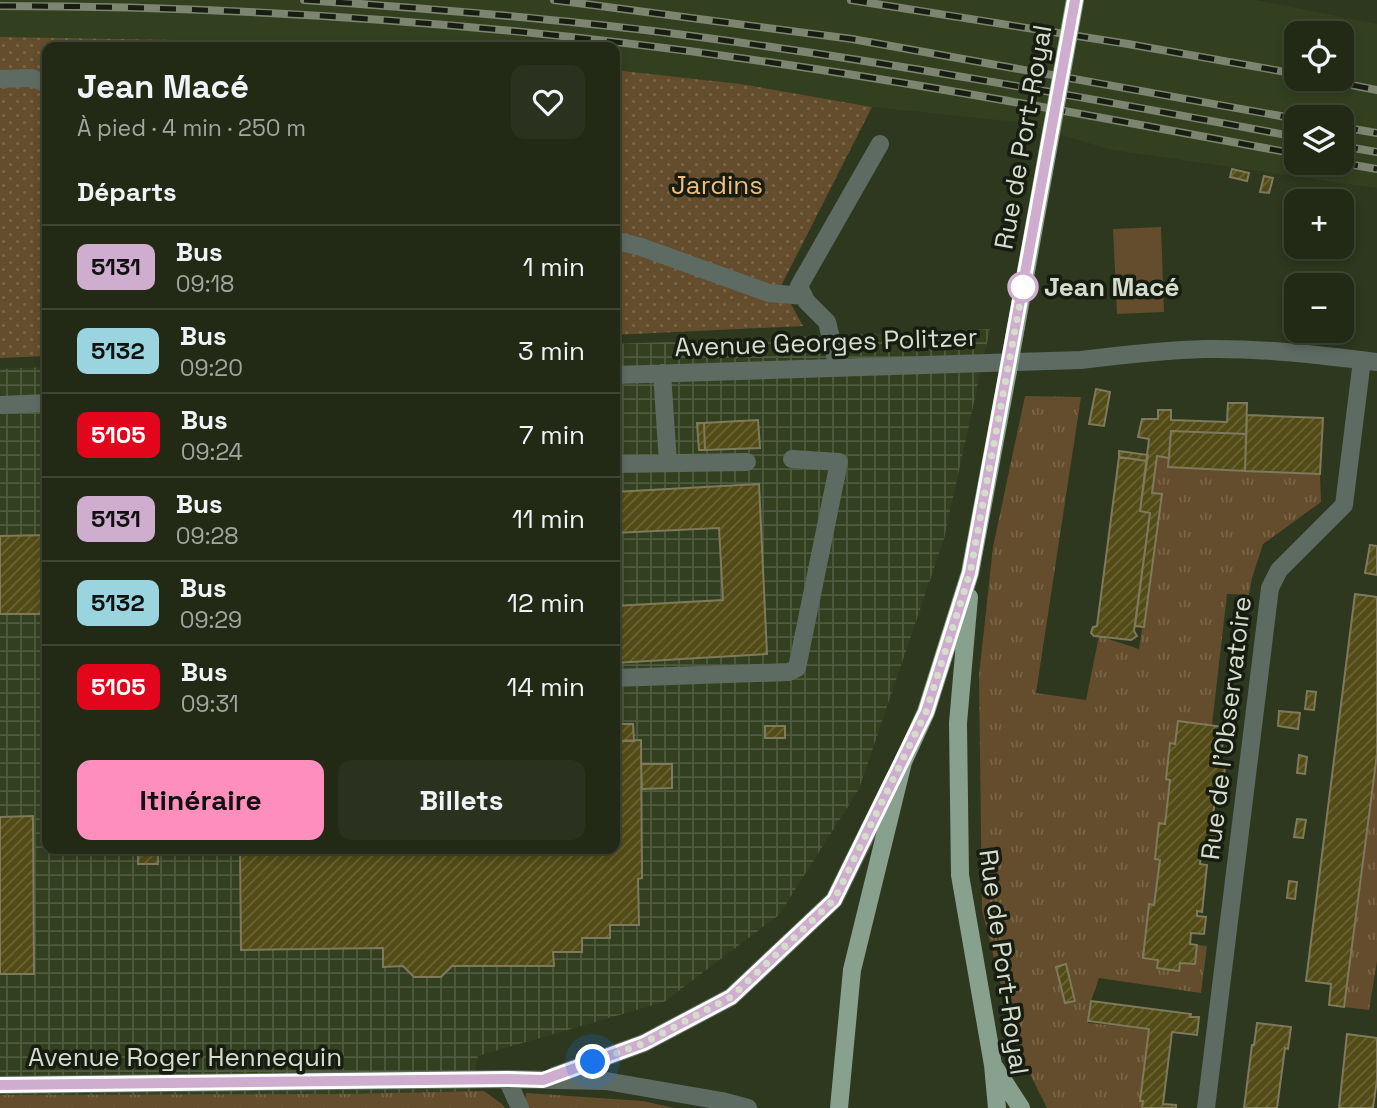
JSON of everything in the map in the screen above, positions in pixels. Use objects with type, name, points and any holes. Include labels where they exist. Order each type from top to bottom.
[{"type":"main road","name":"Rue de Port-Royal","points":[[839,1108],[852,970],[903,762],[926,712],[970,573],[1075,0]]},
{"type":"main road","name":"Rue de Port-Royal","points":[[970,573],[968,626],[958,723],[960,875],[993,1065],[997,1108]]},
{"type":"main road","points":[[993,1065],[1021,1108]]},
{"type":"street","points":[[0,79],[32,78],[42,82]]},
{"type":"street","points":[[838,367],[827,321],[806,301],[799,286],[880,144]]},
{"type":"street","points":[[620,242],[769,293],[804,296]]},
{"type":"street","name":"Avenue Georges Politzer","points":[[620,374],[1081,360],[1206,349],[1369,361]]},
{"type":"street","name":"Rue de l'Observatoire","points":[[1206,1108],[1270,588],[1279,570],[1344,505],[1369,361]]},
{"type":"street","points":[[662,373],[668,463]]},
{"type":"street","points":[[0,405],[42,403]]},
{"type":"street","points":[[620,678],[789,672],[797,668],[839,462],[792,459]]},
{"type":"street","points":[[620,464],[747,462]]},
{"type":"street","points":[[543,1080],[644,1043],[731,997],[834,900],[903,762]]},
{"type":"street","points":[[507,1079],[520,1108]]},
{"type":"street","name":"Avenue Roger Hennequin","points":[[0,1085],[507,1079],[606,1081],[748,1108]]},
{"type":"shaded area","points":[[0,0],[1256,0],[1377,24],[1377,188],[1286,175],[1354,175],[1354,105],[1284,105],[1284,175],[1112,150],[1017,122],[872,107],[741,84],[620,71],[620,42],[299,42],[0,37]]},
{"type":"shaded area","points":[[990,329],[944,539],[859,789],[779,915],[664,1002],[478,1056],[467,1108],[0,1108],[0,369],[42,367],[42,854],[620,854],[620,344]]},
{"type":"green space","points":[[0,37],[299,42],[42,42],[42,356],[0,358]]},
{"type":"green space","name":"Jardins","points":[[620,71],[741,84],[872,107],[781,286],[803,326],[620,335]]},
{"type":"green space","points":[[1161,227],[1164,312],[1117,314],[1113,229]]},
{"type":"green space","points":[[1025,396],[1081,397],[1036,693],[1086,700],[1099,636],[1139,649],[1162,495],[1152,493],[1157,456],[1169,458],[1169,467],[1320,474],[1321,502],[1263,544],[1249,595],[1227,594],[1212,725],[1178,721],[1175,744],[1169,744],[1166,779],[1170,780],[1165,824],[1160,824],[1155,859],[1160,860],[1154,905],[1149,905],[1157,968],[1179,971],[1180,963],[1195,964],[1197,945],[1207,946],[1201,993],[1099,978],[1091,1001],[1088,1023],[1149,1029],[1142,1108],[1047,1108],[1016,1046],[982,910],[979,675],[993,547]]},
{"type":"green space","points":[[1377,754],[1377,961],[1369,1010],[1344,1007]]},
{"type":"green space","points":[[484,1091],[505,1108],[0,1108],[0,1095]]},
{"type":"green space","points":[[526,1093],[643,1101],[674,1108],[528,1108],[525,1103]]},
{"type":"building","points":[[1232,169],[1249,173],[1247,181],[1230,177]]},
{"type":"building","points":[[1264,176],[1273,178],[1269,193],[1260,192]]},
{"type":"building","points":[[1096,389],[1110,392],[1104,426],[1089,424]]},
{"type":"building","points":[[1228,403],[1247,403],[1246,434],[1171,431],[1169,458],[1157,456],[1152,493],[1162,494],[1144,627],[1135,626],[1150,513],[1140,511],[1149,439],[1138,437],[1142,419],[1158,419],[1158,410],[1171,410],[1171,420],[1227,422]]},
{"type":"building","points":[[1247,415],[1323,418],[1320,474],[1245,471]]},
{"type":"building","points":[[758,420],[760,448],[705,450],[704,423]]},
{"type":"building","points":[[697,423],[704,423],[705,450],[699,450]]},
{"type":"building","points":[[1171,431],[1246,434],[1245,471],[1168,467]]},
{"type":"building","points":[[1119,451],[1148,455],[1147,461],[1119,457]]},
{"type":"building","points":[[1119,457],[1147,461],[1140,511],[1150,513],[1134,631],[1137,636],[1131,640],[1094,636],[1091,633],[1093,627],[1097,626]]},
{"type":"building","points":[[759,484],[767,654],[620,663],[620,606],[723,600],[719,528],[620,533],[620,492]]},
{"type":"building","points":[[42,535],[42,614],[0,614],[0,536]]},
{"type":"building","points":[[1370,545],[1377,546],[1377,575],[1365,573]]},
{"type":"building","points":[[1355,594],[1377,597],[1377,754],[1344,1007],[1329,1005],[1331,984],[1306,981]]},
{"type":"building","points":[[1307,691],[1316,692],[1314,710],[1305,709]]},
{"type":"building","points":[[1279,711],[1300,713],[1298,729],[1278,726]]},
{"type":"building","points":[[1178,721],[1224,727],[1222,750],[1214,749],[1213,761],[1225,763],[1224,780],[1214,778],[1213,784],[1217,785],[1211,830],[1217,831],[1215,844],[1206,843],[1204,853],[1201,852],[1200,864],[1207,865],[1202,912],[1197,911],[1197,916],[1206,917],[1204,934],[1191,933],[1190,944],[1197,945],[1195,964],[1180,963],[1179,971],[1157,968],[1158,960],[1143,958],[1149,904],[1154,905],[1160,860],[1155,859],[1159,823],[1165,824],[1170,780],[1166,779],[1170,743],[1175,744]]},
{"type":"building","points":[[620,724],[633,724],[634,741],[620,741]]},
{"type":"building","points":[[765,726],[785,726],[785,738],[765,738]]},
{"type":"building","points":[[641,740],[642,878],[638,879],[639,925],[610,925],[610,938],[582,938],[582,952],[553,952],[554,966],[452,966],[441,977],[414,977],[403,966],[383,967],[383,948],[241,950],[240,854],[620,854],[620,741]]},
{"type":"building","points":[[1299,755],[1307,757],[1305,774],[1297,773]]},
{"type":"building","points":[[641,764],[672,764],[672,788],[642,789]]},
{"type":"building","points":[[33,816],[34,974],[0,974],[0,817]]},
{"type":"building","points":[[1297,819],[1306,820],[1303,838],[1294,837]]},
{"type":"building","points":[[138,854],[158,854],[158,864],[138,864]]},
{"type":"building","points":[[1289,881],[1297,882],[1295,899],[1287,898]]},
{"type":"building","points":[[1066,964],[1075,1001],[1065,1003],[1056,967]]},
{"type":"building","points":[[1091,1001],[1199,1017],[1197,1035],[1172,1032],[1163,1104],[1176,1105],[1176,1108],[1142,1108],[1143,1101],[1140,1101],[1149,1029],[1088,1021]]},
{"type":"building","points":[[1257,1023],[1291,1027],[1288,1049],[1285,1048],[1277,1108],[1244,1108]]},
{"type":"building","points":[[1347,1034],[1377,1038],[1377,1080],[1373,1108],[1339,1108]]},
{"type":"railway","points":[[304,0],[522,17],[815,53],[1284,135]]},
{"type":"railway","points":[[554,0],[852,39],[1284,117]]},
{"type":"railway","points":[[851,0],[1284,72]]},
{"type":"railway","points":[[0,6],[187,9],[374,19],[612,42]]},
{"type":"railway","points":[[620,43],[885,80],[1284,152]]},
{"type":"railway","points":[[1354,85],[1377,90]]},
{"type":"railway","points":[[1354,129],[1377,133]]},
{"type":"railway","points":[[1354,148],[1377,152]]},
{"type":"railway","points":[[1354,165],[1377,169]]},
{"type":"bus line","name":"5131","points":[[0,1085],[543,1080],[644,1043],[731,997],[834,900],[926,712],[970,573],[1075,0]]},
{"type":"place","name":"Jean Macé","points":[[1023,287]]},
{"type":"route","points":[[593,1062],[644,1043],[731,997],[834,900],[926,712],[970,573],[1023,287]]}]
